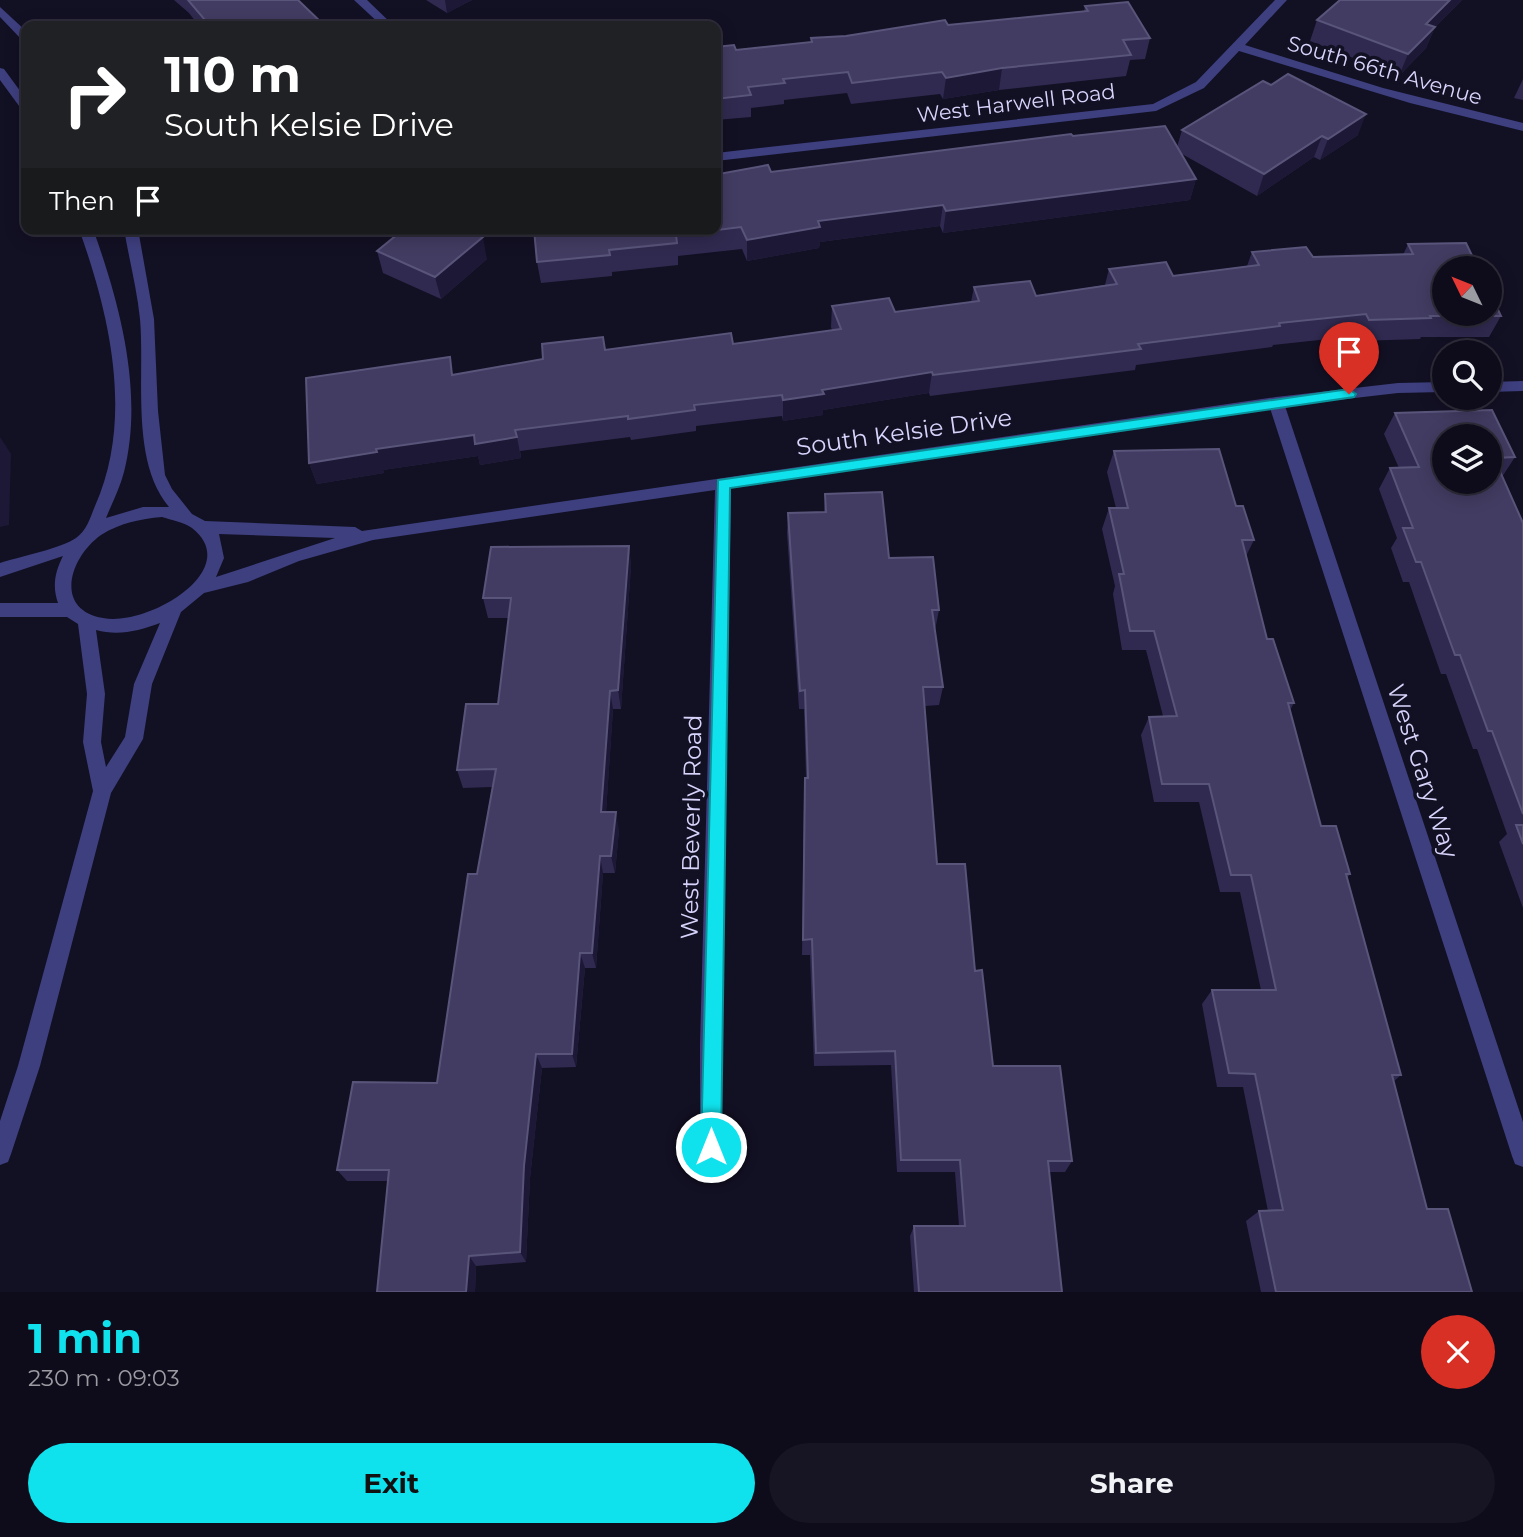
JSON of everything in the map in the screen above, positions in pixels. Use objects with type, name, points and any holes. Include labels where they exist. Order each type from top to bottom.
[{"type":"street","points":[[360,0],[383,21]]},
{"type":"street","name":"West Harwell Road","points":[[721,156],[1156,107],[1200,85],[1281,0]]},
{"type":"street","points":[[0,10],[21,33]]},
{"type":"street","name":"South 66th Avenue","points":[[1236,46],[1374,90],[1523,127]]},
{"type":"street","points":[[0,72],[21,100]]},
{"type":"street","points":[[88,235],[113,313],[122,388],[117,469],[93,532]]},
{"type":"street","points":[[0,610],[79,615],[105,626],[128,626],[173,612],[203,587],[212,571],[216,555],[213,540],[205,527],[184,514],[166,493],[157,475],[150,411],[147,319],[132,235]]},
{"type":"street","points":[[1502,387],[1523,386]]},
{"type":"street","name":"South Kelsie Drive","points":[[203,587],[242,577],[295,556],[373,534],[1276,402],[1398,388],[1432,387]]},
{"type":"street","name":"West Gary Way","points":[[1276,402],[1523,1156]]},
{"type":"street","name":"West Beverly Road","points":[[711,1172],[711,1045],[723,483]]},
{"type":"street","points":[[102,791],[92,742],[96,694],[79,615],[62,596],[61,579],[67,561],[80,544],[93,532],[114,520],[139,513],[162,511],[184,514]]},
{"type":"street","name":"South Kelsie Drive","points":[[205,527],[373,534]]},
{"type":"street","points":[[0,570],[80,544]]},
{"type":"street","points":[[0,1154],[29,1066],[102,791],[134,739],[143,684],[173,612]]},
{"type":"building","points":[[188,0],[298,0],[320,21],[206,21]]},
{"type":"building","points":[[1340,0],[1450,0],[1426,24],[1435,27],[1408,54],[1317,20]]},
{"type":"building","points":[[1128,2],[1150,38],[1123,40],[1131,55],[1002,68],[946,78],[942,72],[852,83],[848,72],[783,79],[785,83],[748,87],[751,95],[721,98],[721,46],[734,45],[736,50],[812,42],[811,38],[846,36],[945,20],[948,25],[1088,11],[1085,6]]},
{"type":"building","points":[[1288,74],[1366,114],[1328,139],[1322,136],[1264,174],[1182,130],[1263,81],[1271,85]]},
{"type":"building","points":[[1165,126],[1196,179],[946,211],[943,205],[818,221],[820,227],[747,240],[741,227],[721,229],[721,174],[768,165],[771,172],[1071,134],[1073,136]]},
{"type":"building","points":[[397,235],[483,237],[435,277],[377,251]]},
{"type":"building","points":[[535,235],[676,235],[677,243],[609,250],[610,255],[537,262]]},
{"type":"building","points":[[1466,243],[1472,256],[1432,256],[1431,318],[1369,320],[1366,314],[1279,323],[1280,326],[1138,344],[1141,349],[933,375],[932,372],[822,390],[824,394],[783,400],[782,395],[694,405],[695,410],[515,430],[517,437],[475,444],[474,435],[376,449],[377,452],[309,463],[306,378],[450,357],[452,375],[543,359],[542,344],[603,337],[605,350],[731,333],[733,344],[841,329],[832,306],[889,298],[895,312],[979,301],[974,287],[1030,281],[1036,296],[1117,284],[1109,269],[1166,262],[1173,276],[1259,265],[1252,252],[1306,247],[1313,257],[1413,254],[1408,244]]},
{"type":"building","points":[[1492,410],[1499,424],[1432,424],[1432,494],[1502,494],[1502,476],[1523,523],[1523,814],[1492,731],[1488,731],[1460,655],[1455,655],[1421,562],[1416,562],[1403,528],[1413,528],[1390,468],[1419,467],[1395,413]]},
{"type":"building","points":[[1502,430],[1515,457],[1502,458]]},
{"type":"building","points":[[1219,449],[1236,506],[1243,506],[1254,540],[1242,540],[1267,639],[1273,639],[1294,703],[1288,703],[1321,826],[1336,826],[1350,874],[1346,874],[1401,1075],[1392,1075],[1427,1209],[1448,1209],[1472,1292],[1276,1292],[1259,1211],[1283,1210],[1255,1074],[1229,1073],[1212,990],[1276,990],[1251,875],[1231,875],[1209,784],[1162,784],[1149,717],[1177,716],[1154,631],[1130,631],[1119,574],[1124,574],[1109,508],[1128,508],[1114,451]]},
{"type":"building","points":[[882,492],[889,558],[933,557],[939,610],[932,610],[943,687],[923,687],[937,864],[965,864],[975,971],[982,970],[993,1066],[1060,1066],[1072,1161],[1048,1161],[1062,1292],[919,1292],[914,1226],[965,1226],[960,1160],[901,1160],[895,1051],[816,1053],[812,939],[803,940],[805,778],[808,778],[805,690],[800,691],[788,513],[826,512],[825,494]]},
{"type":"building","points":[[629,546],[618,690],[610,691],[601,812],[616,812],[611,856],[600,856],[592,953],[580,953],[572,1054],[536,1054],[524,1166],[520,1252],[469,1256],[466,1292],[377,1292],[389,1170],[337,1170],[353,1082],[437,1083],[468,874],[477,874],[496,769],[457,770],[466,704],[498,704],[511,598],[483,598],[491,547]]},
{"type":"building","points":[[1516,825],[1523,825],[1523,844]]},
{"type":"route","points":[[711,1147],[723,483],[1276,402],[1349,394]]}]
